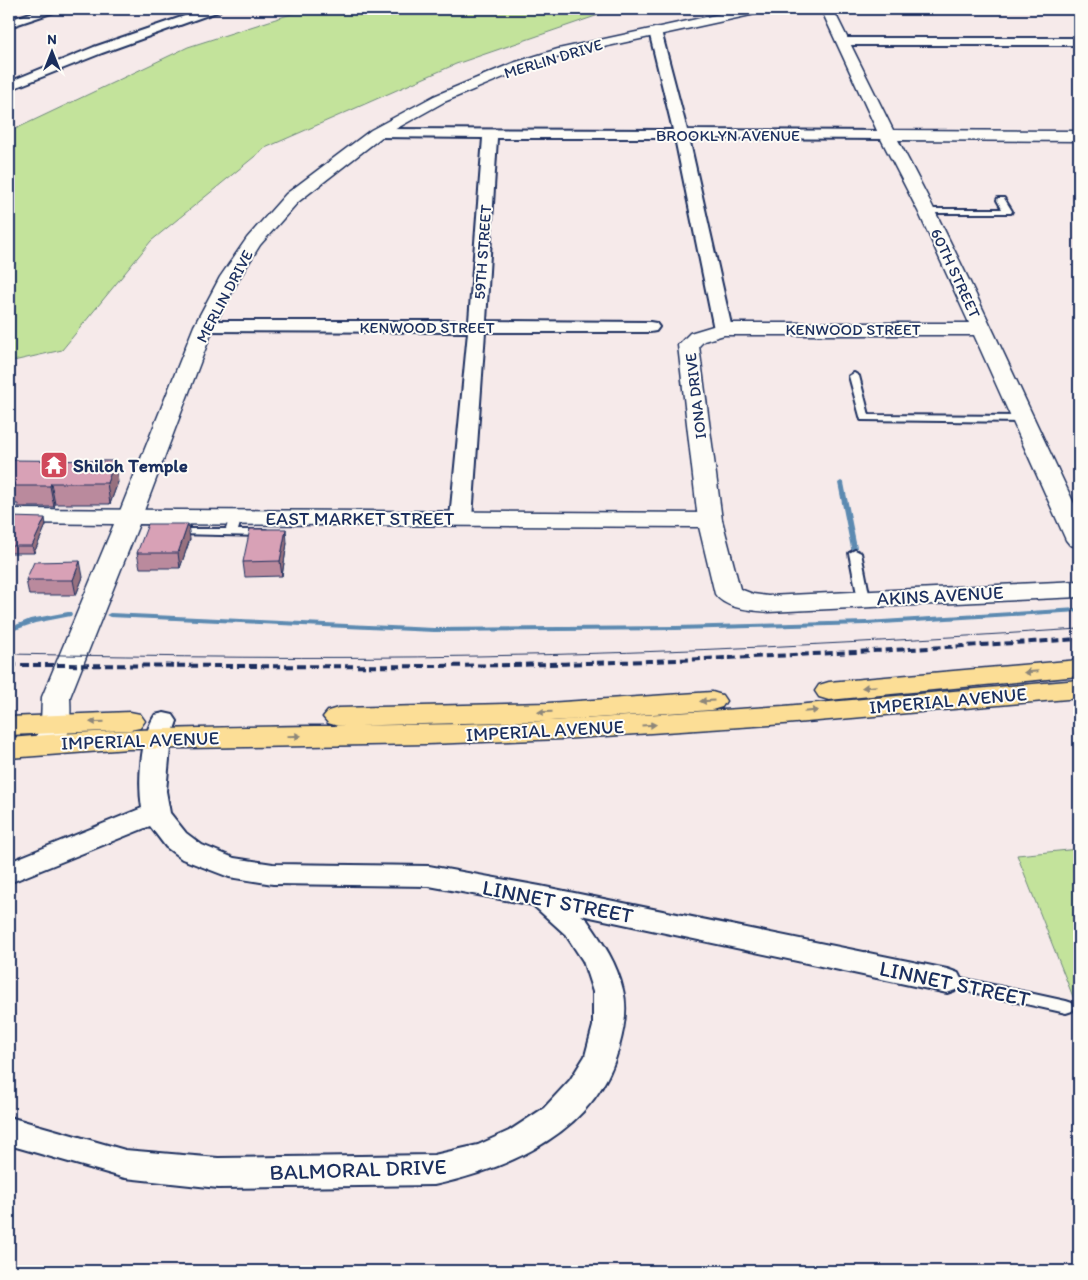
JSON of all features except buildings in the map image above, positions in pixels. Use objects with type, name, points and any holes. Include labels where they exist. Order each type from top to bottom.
[{"type":"main road","name":"IMPERIAL AVENUE","points":[[9,726],[52,733],[548,712],[726,700],[1079,668]]},
{"type":"main road","name":"IMPERIAL AVENUE","points":[[161,729],[515,732],[657,724],[1079,688]]},
{"type":"main road","name":"IMPERIAL AVENUE","points":[[9,748],[52,733]]},
{"type":"street","points":[[9,24],[52,9]]},
{"type":"street","points":[[9,86],[98,50],[215,9]]},
{"type":"street","name":"MERLIN DRIVE","points":[[52,733],[56,697],[130,516],[204,326],[230,277],[253,242],[292,198],[378,133],[439,99],[518,66],[558,53],[760,9]]},
{"type":"street","name":"60TH STREET","points":[[827,9],[927,211],[1025,419],[1079,540]]},
{"type":"street","points":[[656,31],[681,135],[723,329]]},
{"type":"street","points":[[844,42],[1079,42]]},
{"type":"street","name":"BROOKLYN AVENUE","points":[[378,133],[1079,136]]},
{"type":"street","name":"59TH STREET","points":[[461,518],[477,328],[490,134]]},
{"type":"street","name":"KENWOOD STREET","points":[[204,326],[650,327]]},
{"type":"street","name":"KENWOOD STREET","points":[[723,329],[983,329]]},
{"type":"street","name":"IONA DRIVE","points":[[723,329],[697,337],[688,346],[710,520],[728,594],[749,602],[768,604],[801,602]]},
{"type":"street","name":"EAST MARKET STREET","points":[[9,516],[186,517],[233,525],[461,518],[710,520]]},
{"type":"street","name":"AKINS AVENUE","points":[[801,602],[1079,589]]},
{"type":"street","name":"LINNET STREET","points":[[161,729],[153,791],[156,813],[164,827],[176,840],[192,852],[229,867],[273,874],[429,876],[540,896],[947,981]]},
{"type":"street","points":[[9,873],[156,813]]},
{"type":"street","name":"BALMORAL DRIVE","points":[[9,1133],[125,1164],[218,1174],[434,1170],[464,1164],[494,1154],[521,1141],[545,1126],[566,1108],[583,1088],[596,1067],[605,1045],[610,1023],[610,1001],[607,980],[600,960],[576,925],[540,896]]},
{"type":"lane","points":[[927,211],[1008,210],[1001,200]]},
{"type":"lane","points":[[854,376],[865,418],[1025,419]]},
{"type":"lane","points":[[233,525],[275,533]]},
{"type":"lane","points":[[855,554],[864,599]]},
{"type":"lane","name":"LINNET STREET","points":[[947,981],[1066,1007]]},
{"type":"green space","points":[[307,9],[616,9],[456,64],[265,148],[151,241],[62,350],[9,362],[9,132],[188,47]]},
{"type":"green space","points":[[1079,849],[1079,1012],[1017,855]]},
{"type":"waterway","points":[[841,483],[855,553]]},
{"type":"waterway","points":[[110,615],[434,630],[676,628],[866,623],[1077,610]]},
{"type":"waterway","points":[[9,630],[33,621],[68,614]]},
{"type":"tram line","points":[[9,654],[184,657],[552,655],[778,646],[1079,629]]},
{"type":"railway","points":[[9,665],[509,665],[794,655],[1079,639]]},
{"type":"place","name":"Shiloh Temple","points":[[54,465]]}]
